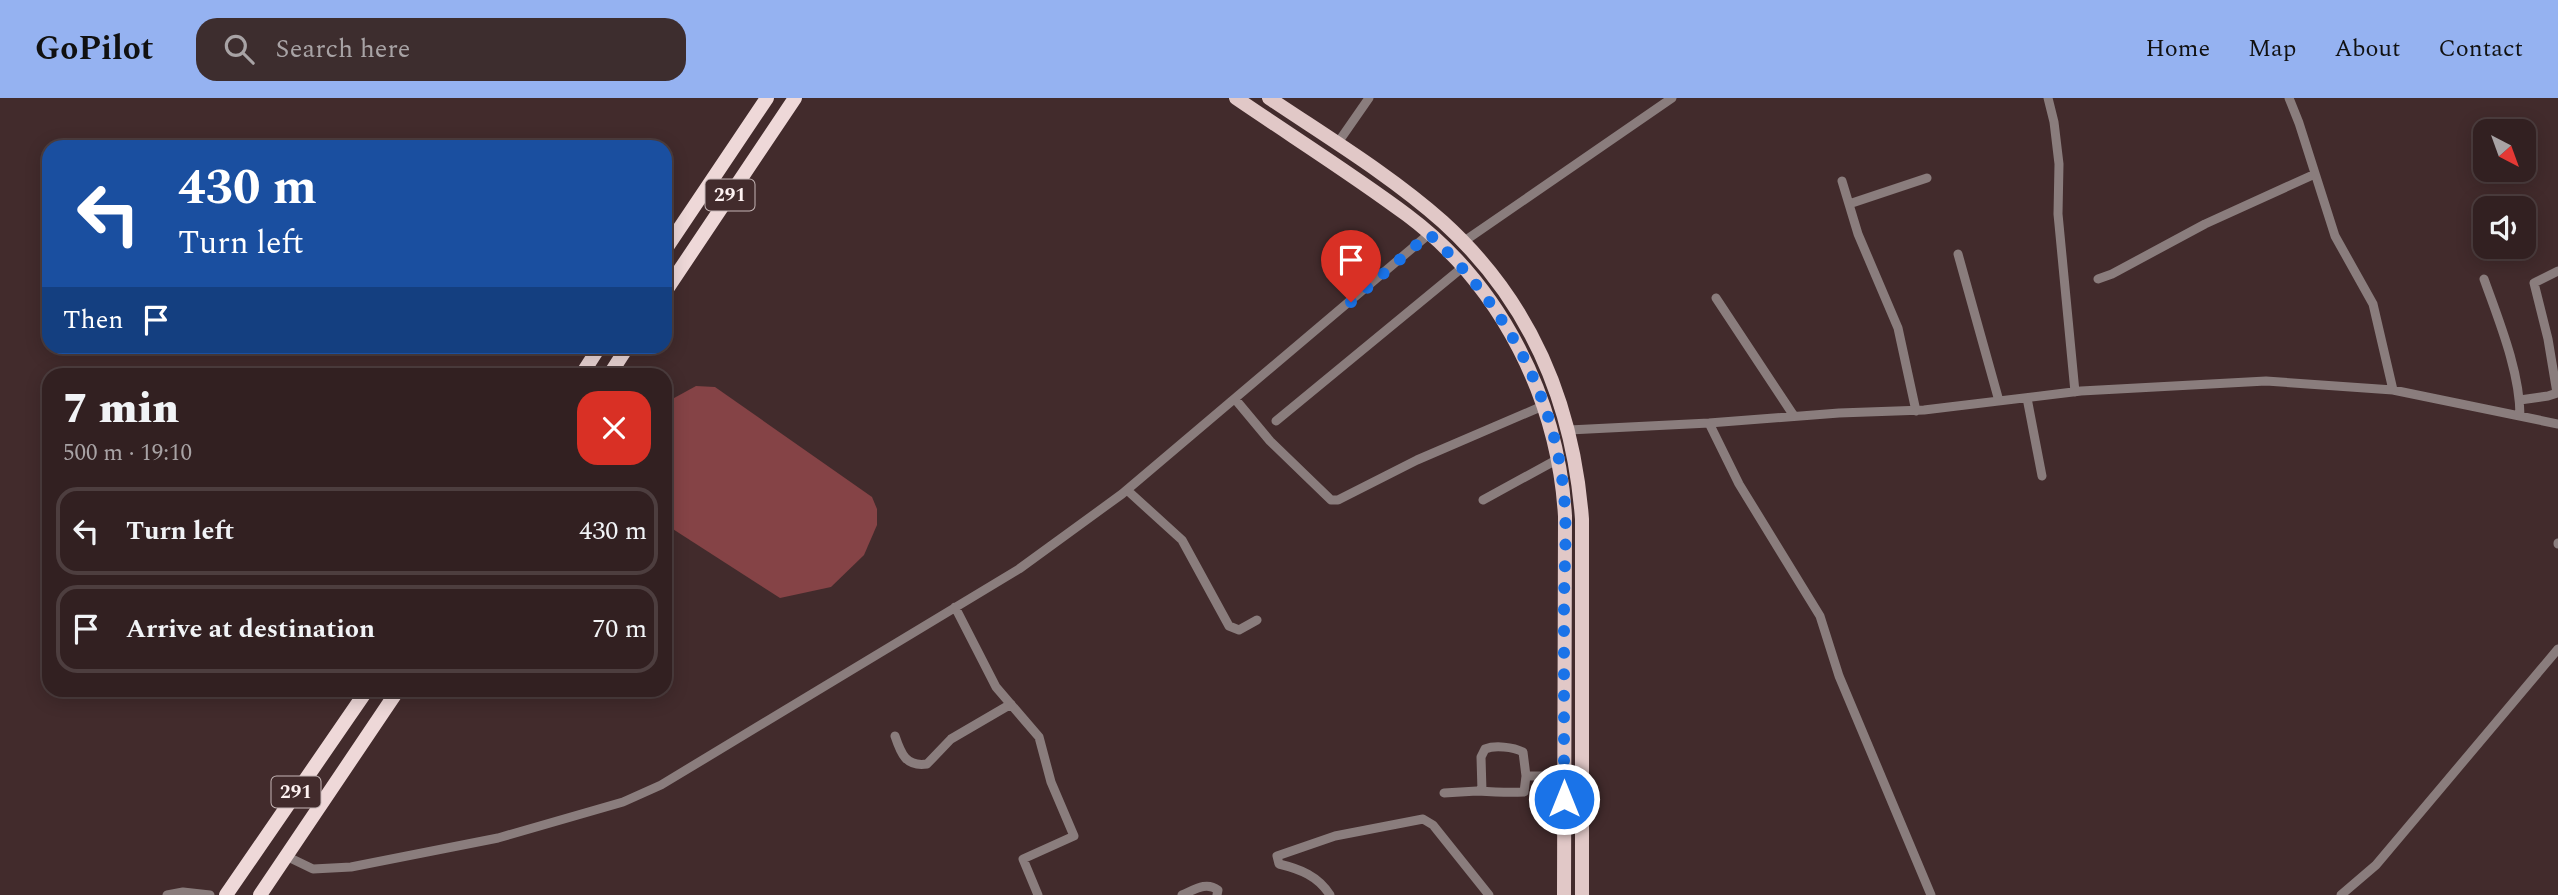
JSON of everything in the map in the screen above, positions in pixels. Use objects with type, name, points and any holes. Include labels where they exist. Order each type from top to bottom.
[{"type":"highway","name":"291","points":[[672,240],[767,98]]},
{"type":"highway","name":"291","points":[[672,282],[795,98]]},
{"type":"highway","name":"291","points":[[226,895],[362,697]]},
{"type":"highway","name":"291","points":[[260,895],[393,697]]},
{"type":"main road","points":[[1236,98],[1408,216],[1429,234],[1463,268],[1498,312],[1545,405],[1558,459],[1565,516],[1564,895]]},
{"type":"main road","points":[[1255,111],[1267,98],[1419,203],[1463,242],[1492,273],[1512,301],[1536,341],[1556,387],[1569,430],[1580,486],[1582,519],[1582,895]]},
{"type":"main road","points":[[1564,854],[1582,854]]},
{"type":"street","points":[[1337,144],[1368,98]]},
{"type":"street","points":[[1463,242],[1672,98]]},
{"type":"street","points":[[2048,98],[2059,164],[2058,214],[2075,392]]},
{"type":"street","points":[[2289,98],[2335,236],[2373,304],[2393,390]]},
{"type":"street","points":[[2098,279],[2204,224],[2315,173]]},
{"type":"street","points":[[1849,204],[1927,178]]},
{"type":"street","points":[[1842,181],[1858,234],[1898,328],[1916,411]]},
{"type":"street","points":[[286,856],[313,869],[351,867],[498,838],[623,802],[662,785],[1019,569],[1127,490],[1429,234]]},
{"type":"street","points":[[1958,254],[1999,401]]},
{"type":"street","points":[[1276,421],[1463,268]]},
{"type":"street","points":[[2520,400],[2557,393],[2535,283],[2558,271]]},
{"type":"street","points":[[2484,279],[2520,400],[2520,416]]},
{"type":"street","points":[[1716,298],[1794,416]]},
{"type":"street","points":[[1569,430],[1916,411],[2075,392],[2266,381],[2393,390],[2558,424]]},
{"type":"street","points":[[2027,398],[2042,476]]},
{"type":"street","points":[[1235,399],[1269,440],[1331,500],[1338,500],[1417,460],[1545,405]]},
{"type":"street","points":[[1709,423],[1752,507],[1820,616],[1839,676],[1931,895]]},
{"type":"street","points":[[1483,500],[1558,459]]},
{"type":"street","points":[[1127,490],[1182,540],[1229,626],[1239,630],[1257,620]]},
{"type":"street","points":[[955,607],[996,687],[1039,737],[1051,782],[1074,836],[1023,859],[1038,895]]},
{"type":"street","points":[[2341,895],[2376,865],[2558,649]]},
{"type":"street","points":[[895,736],[904,758],[910,763],[927,764],[951,739],[1011,704]]},
{"type":"street","points":[[1444,793],[1524,792],[1525,756],[1521,751],[1487,748],[1481,757],[1482,791]]},
{"type":"street","points":[[1526,776],[1564,776]]},
{"type":"street","points":[[1330,895],[1318,880],[1305,872],[1279,864],[1277,856],[1335,836],[1425,819],[1433,825],[1489,895]]},
{"type":"street","points":[[1182,895],[1204,885],[1218,890],[1217,895]]},
{"type":"street","points":[[167,895],[183,892],[210,895]]},
{"type":"shaded area","points":[[696,386],[715,387],[872,497],[877,509],[877,525],[864,555],[831,587],[780,598],[672,529],[672,399]]},
{"type":"route","points":[[1351,302],[1429,234],[1450,253],[1498,312],[1545,405],[1563,485],[1565,516],[1564,799]]}]
